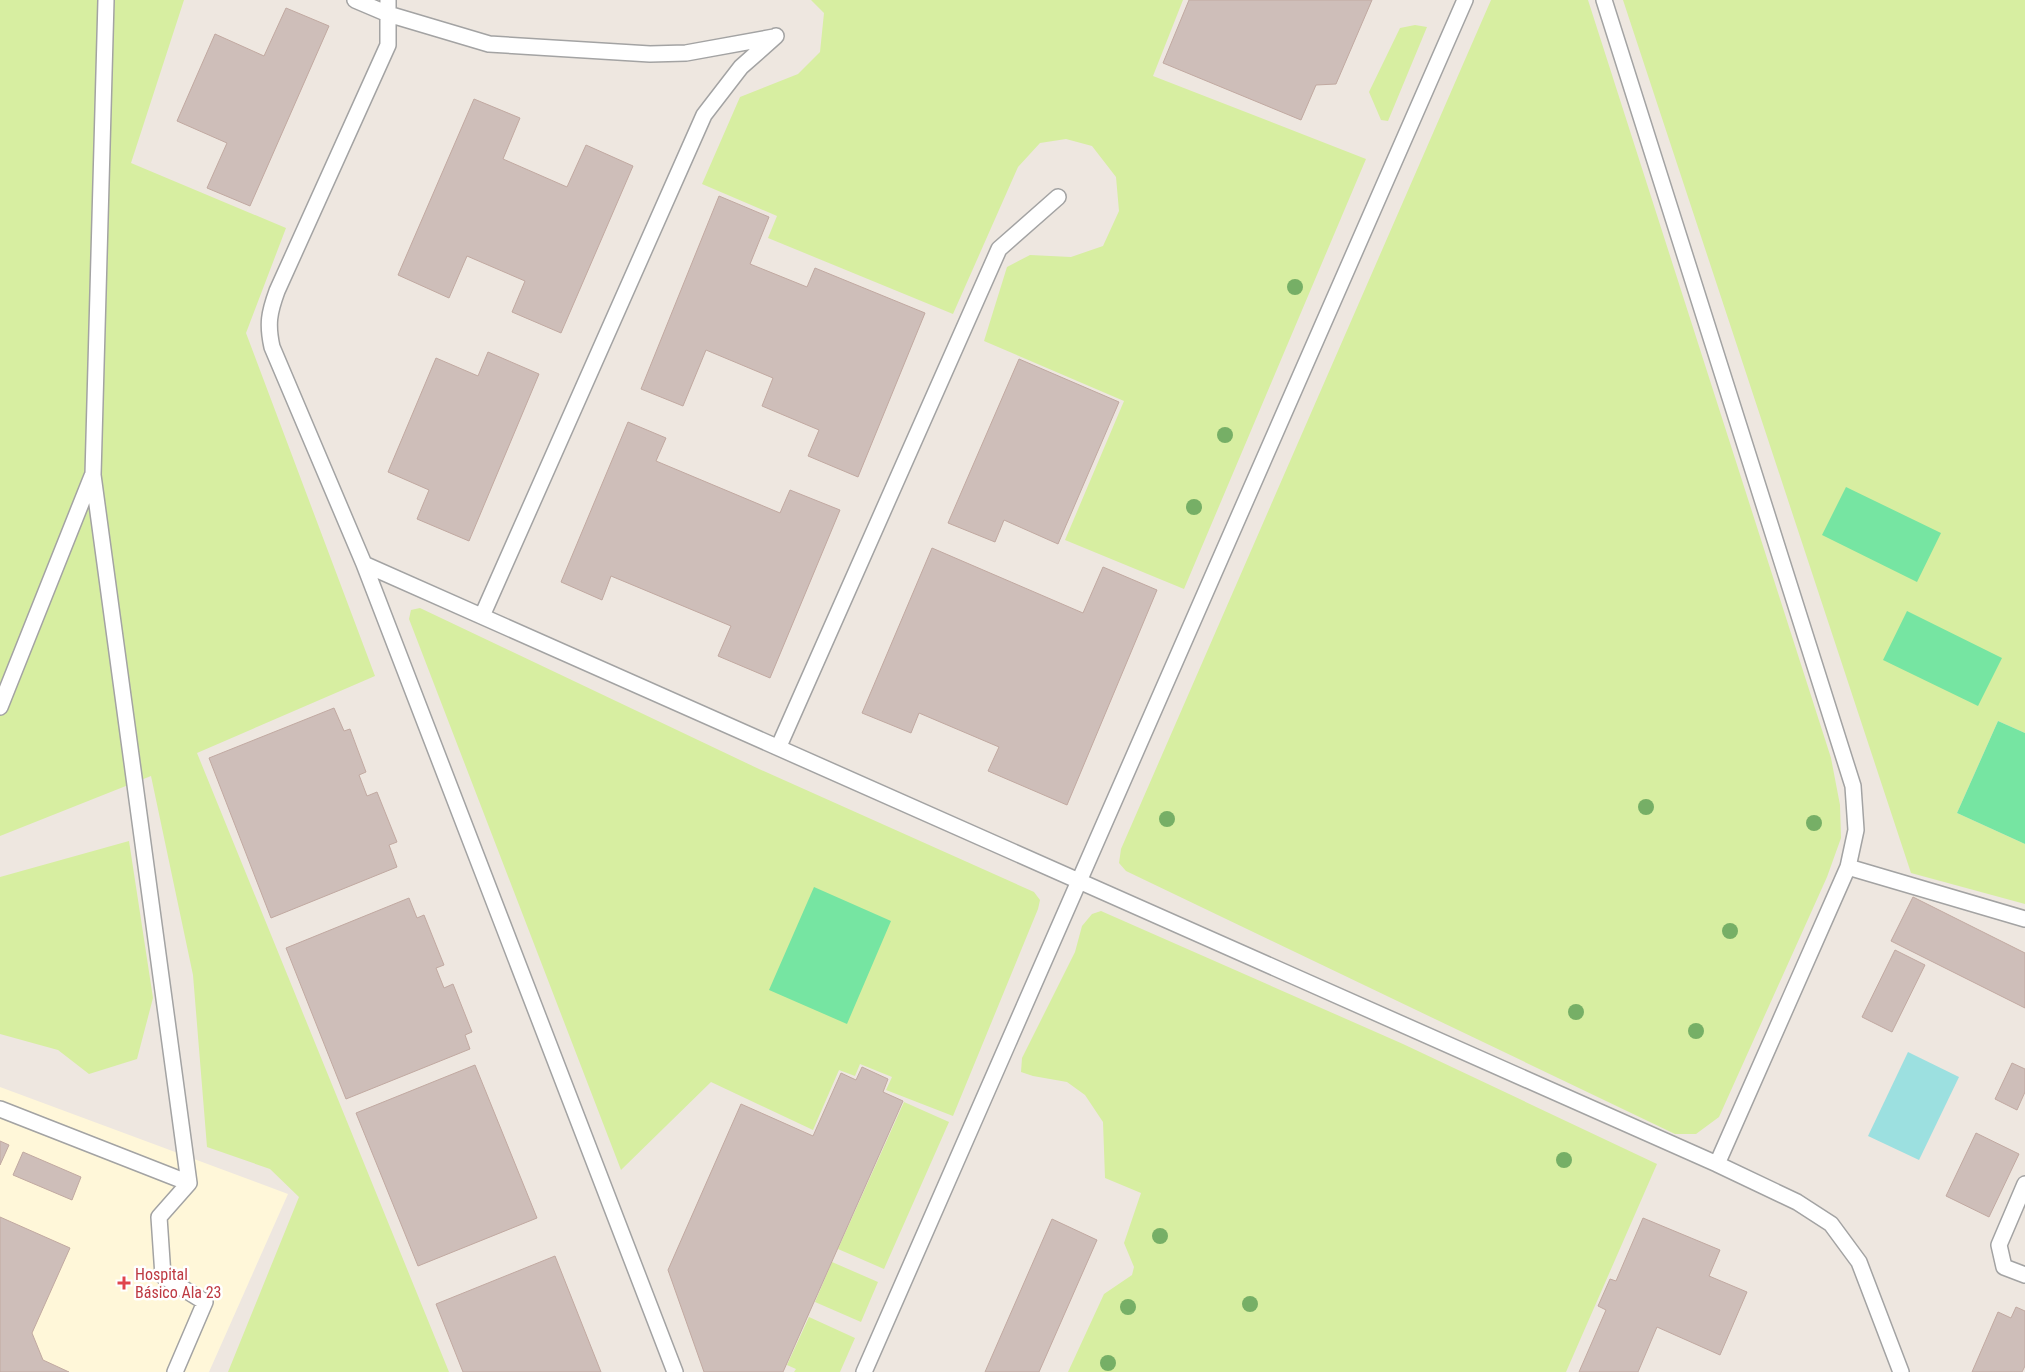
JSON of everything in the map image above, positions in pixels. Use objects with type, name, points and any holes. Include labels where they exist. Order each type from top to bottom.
[{"type":"lane","points":[[106,0],[93,475],[189,1183],[160,1217],[163,1276],[205,1302],[175,1372]]},
{"type":"lane","points":[[356,0],[388,7],[489,44],[650,54],[686,53],[776,36],[741,66],[704,115],[482,616]]},
{"type":"lane","points":[[864,1372],[1465,0]]},
{"type":"lane","points":[[1604,0],[1853,786],[1856,830],[1848,867],[1717,1164]]},
{"type":"lane","points":[[388,7],[388,45],[277,291],[270,310],[268,328],[272,347],[364,564],[675,1372]]},
{"type":"lane","points":[[779,746],[999,249],[1058,197]]},
{"type":"lane","points":[[0,707],[93,475]]},
{"type":"lane","points":[[364,564],[1081,880],[1717,1164],[1797,1202],[1832,1224],[1859,1262],[1901,1372]]},
{"type":"lane","points":[[1848,867],[2025,920]]},
{"type":"lane","points":[[0,1109],[189,1183]]},
{"type":"lane","points":[[2025,1184],[1999,1245],[2004,1267],[2025,1275]]},
{"type":"shaded area","name":"Hospital Básico Ala 23","points":[[0,1087],[288,1194],[209,1372],[0,1372]]},
{"type":"green space","points":[[0,0],[184,0],[131,163],[286,228],[246,333],[375,676],[197,753],[449,1372],[228,1372],[299,1197],[270,1169],[207,1147],[193,975],[151,776],[0,836]]},
{"type":"green space","points":[[811,0],[1183,0],[1153,76],[1366,159],[1184,589],[1065,540],[1124,401],[984,341],[1007,267],[1030,255],[1071,257],[1103,246],[1119,211],[1116,177],[1092,146],[1066,139],[1040,143],[1018,167],[953,314],[768,238],[777,216],[702,184],[740,97],[798,74],[820,52],[824,13]]},
{"type":"green space","points":[[1491,0],[1588,0],[1831,758],[1840,805],[1841,838],[1827,877],[1719,1117],[1696,1134],[1675,1134],[1126,871],[1119,863],[1121,849]]},
{"type":"green space","points":[[1623,0],[2025,0],[2025,733],[1998,721],[1957,813],[2025,844],[2025,904],[1911,873]]},
{"type":"green space","points":[[1415,25],[1427,27],[1388,121],[1381,120],[1369,92],[1400,28]]},
{"type":"green space","points":[[1846,487],[1941,533],[1917,582],[1822,535]]},
{"type":"green space","points":[[420,608],[759,769],[1034,892],[1040,900],[1038,909],[953,1116],[886,1090],[892,1077],[860,1064],[855,1076],[839,1070],[813,1130],[711,1082],[621,1170],[409,619],[411,610]]},
{"type":"green space","points":[[1907,611],[2002,658],[1978,706],[1883,660]]},
{"type":"green space","points":[[1998,721],[2025,733],[2025,844],[1957,813]]},
{"type":"green space","points":[[129,841],[153,998],[137,1059],[89,1074],[58,1050],[0,1034],[0,877]]},
{"type":"green space","points":[[814,887],[891,921],[847,1024],[769,990]]},
{"type":"green space","points":[[1101,911],[1403,1044],[1657,1164],[1566,1372],[1068,1372],[1104,1294],[1132,1275],[1134,1267],[1124,1243],[1141,1193],[1105,1178],[1103,1122],[1085,1095],[1067,1082],[1021,1072],[1022,1058],[1075,952],[1082,926],[1092,914]]},
{"type":"green space","points":[[904,1102],[949,1122],[884,1269],[838,1249]]},
{"type":"green space","points":[[832,1262],[878,1282],[861,1322],[815,1302]]},
{"type":"green space","points":[[809,1317],[855,1338],[840,1372],[794,1372],[796,1369],[787,1365]]},
{"type":"water","points":[[1908,1052],[1959,1077],[1919,1160],[1868,1136]]},
{"type":"building","points":[[1189,0],[1372,0],[1336,84],[1316,85],[1301,120],[1163,63]]},
{"type":"building","points":[[286,8],[329,26],[250,206],[207,188],[227,143],[177,121],[215,34],[264,56]]},
{"type":"building","points":[[474,99],[520,118],[503,159],[567,187],[586,145],[633,166],[561,333],[512,312],[525,281],[467,256],[449,298],[398,275]]},
{"type":"building","points":[[719,196],[769,217],[750,264],[807,287],[815,268],[925,313],[858,477],[808,456],[819,430],[762,406],[773,378],[706,350],[683,406],[641,389]]},
{"type":"building","points":[[488,352],[539,374],[469,541],[417,519],[429,490],[388,472],[436,358],[478,376]]},
{"type":"building","points":[[1019,359],[1119,402],[1058,544],[1004,520],[995,542],[948,523]]},
{"type":"building","points":[[628,422],[666,438],[656,461],[780,513],[790,490],[840,510],[770,678],[718,656],[731,626],[611,576],[602,600],[561,582]]},
{"type":"building","points":[[932,548],[1083,613],[1103,567],[1157,590],[1067,805],[988,771],[999,747],[919,713],[911,733],[862,713]]},
{"type":"building","points":[[334,708],[344,731],[350,729],[366,772],[359,775],[367,796],[377,792],[397,842],[389,845],[397,867],[271,918],[209,758]]},
{"type":"building","points":[[1913,897],[2025,953],[2025,1008],[1891,941]]},
{"type":"building","points":[[409,898],[417,918],[424,915],[444,965],[436,968],[444,988],[453,984],[472,1032],[465,1035],[470,1049],[346,1099],[286,948]]},
{"type":"building","points":[[1895,950],[1925,965],[1892,1032],[1862,1017]]},
{"type":"building","points":[[2012,1063],[2025,1069],[2025,1092],[2017,1110],[1995,1099]]},
{"type":"building","points":[[475,1065],[537,1218],[418,1266],[356,1113]]},
{"type":"building","points":[[862,1067],[888,1079],[883,1092],[903,1101],[783,1372],[704,1372],[668,1270],[741,1104],[813,1136],[841,1073],[856,1080]]},
{"type":"building","points":[[1976,1133],[2019,1154],[1989,1217],[1946,1196]]},
{"type":"building","points":[[0,1141],[9,1145],[0,1165]]},
{"type":"building","points":[[23,1152],[81,1177],[72,1200],[13,1175]]},
{"type":"building","points":[[0,1217],[70,1248],[32,1333],[43,1360],[69,1372],[0,1372]]},
{"type":"building","points":[[1643,1218],[1720,1250],[1709,1276],[1747,1292],[1720,1355],[1657,1327],[1638,1372],[1579,1372],[1606,1310],[1598,1306],[1610,1279],[1616,1281]]},
{"type":"building","points":[[1052,1219],[1097,1240],[1039,1372],[985,1372]]},
{"type":"building","points":[[555,1256],[601,1372],[463,1372],[436,1304]]},
{"type":"building","points":[[2016,1307],[2025,1311],[2025,1366],[2022,1372],[1972,1372],[1998,1312],[2011,1318]]},
{"type":"place","name":"Hospital Básico Ala 23","points":[[124,1283]]}]
